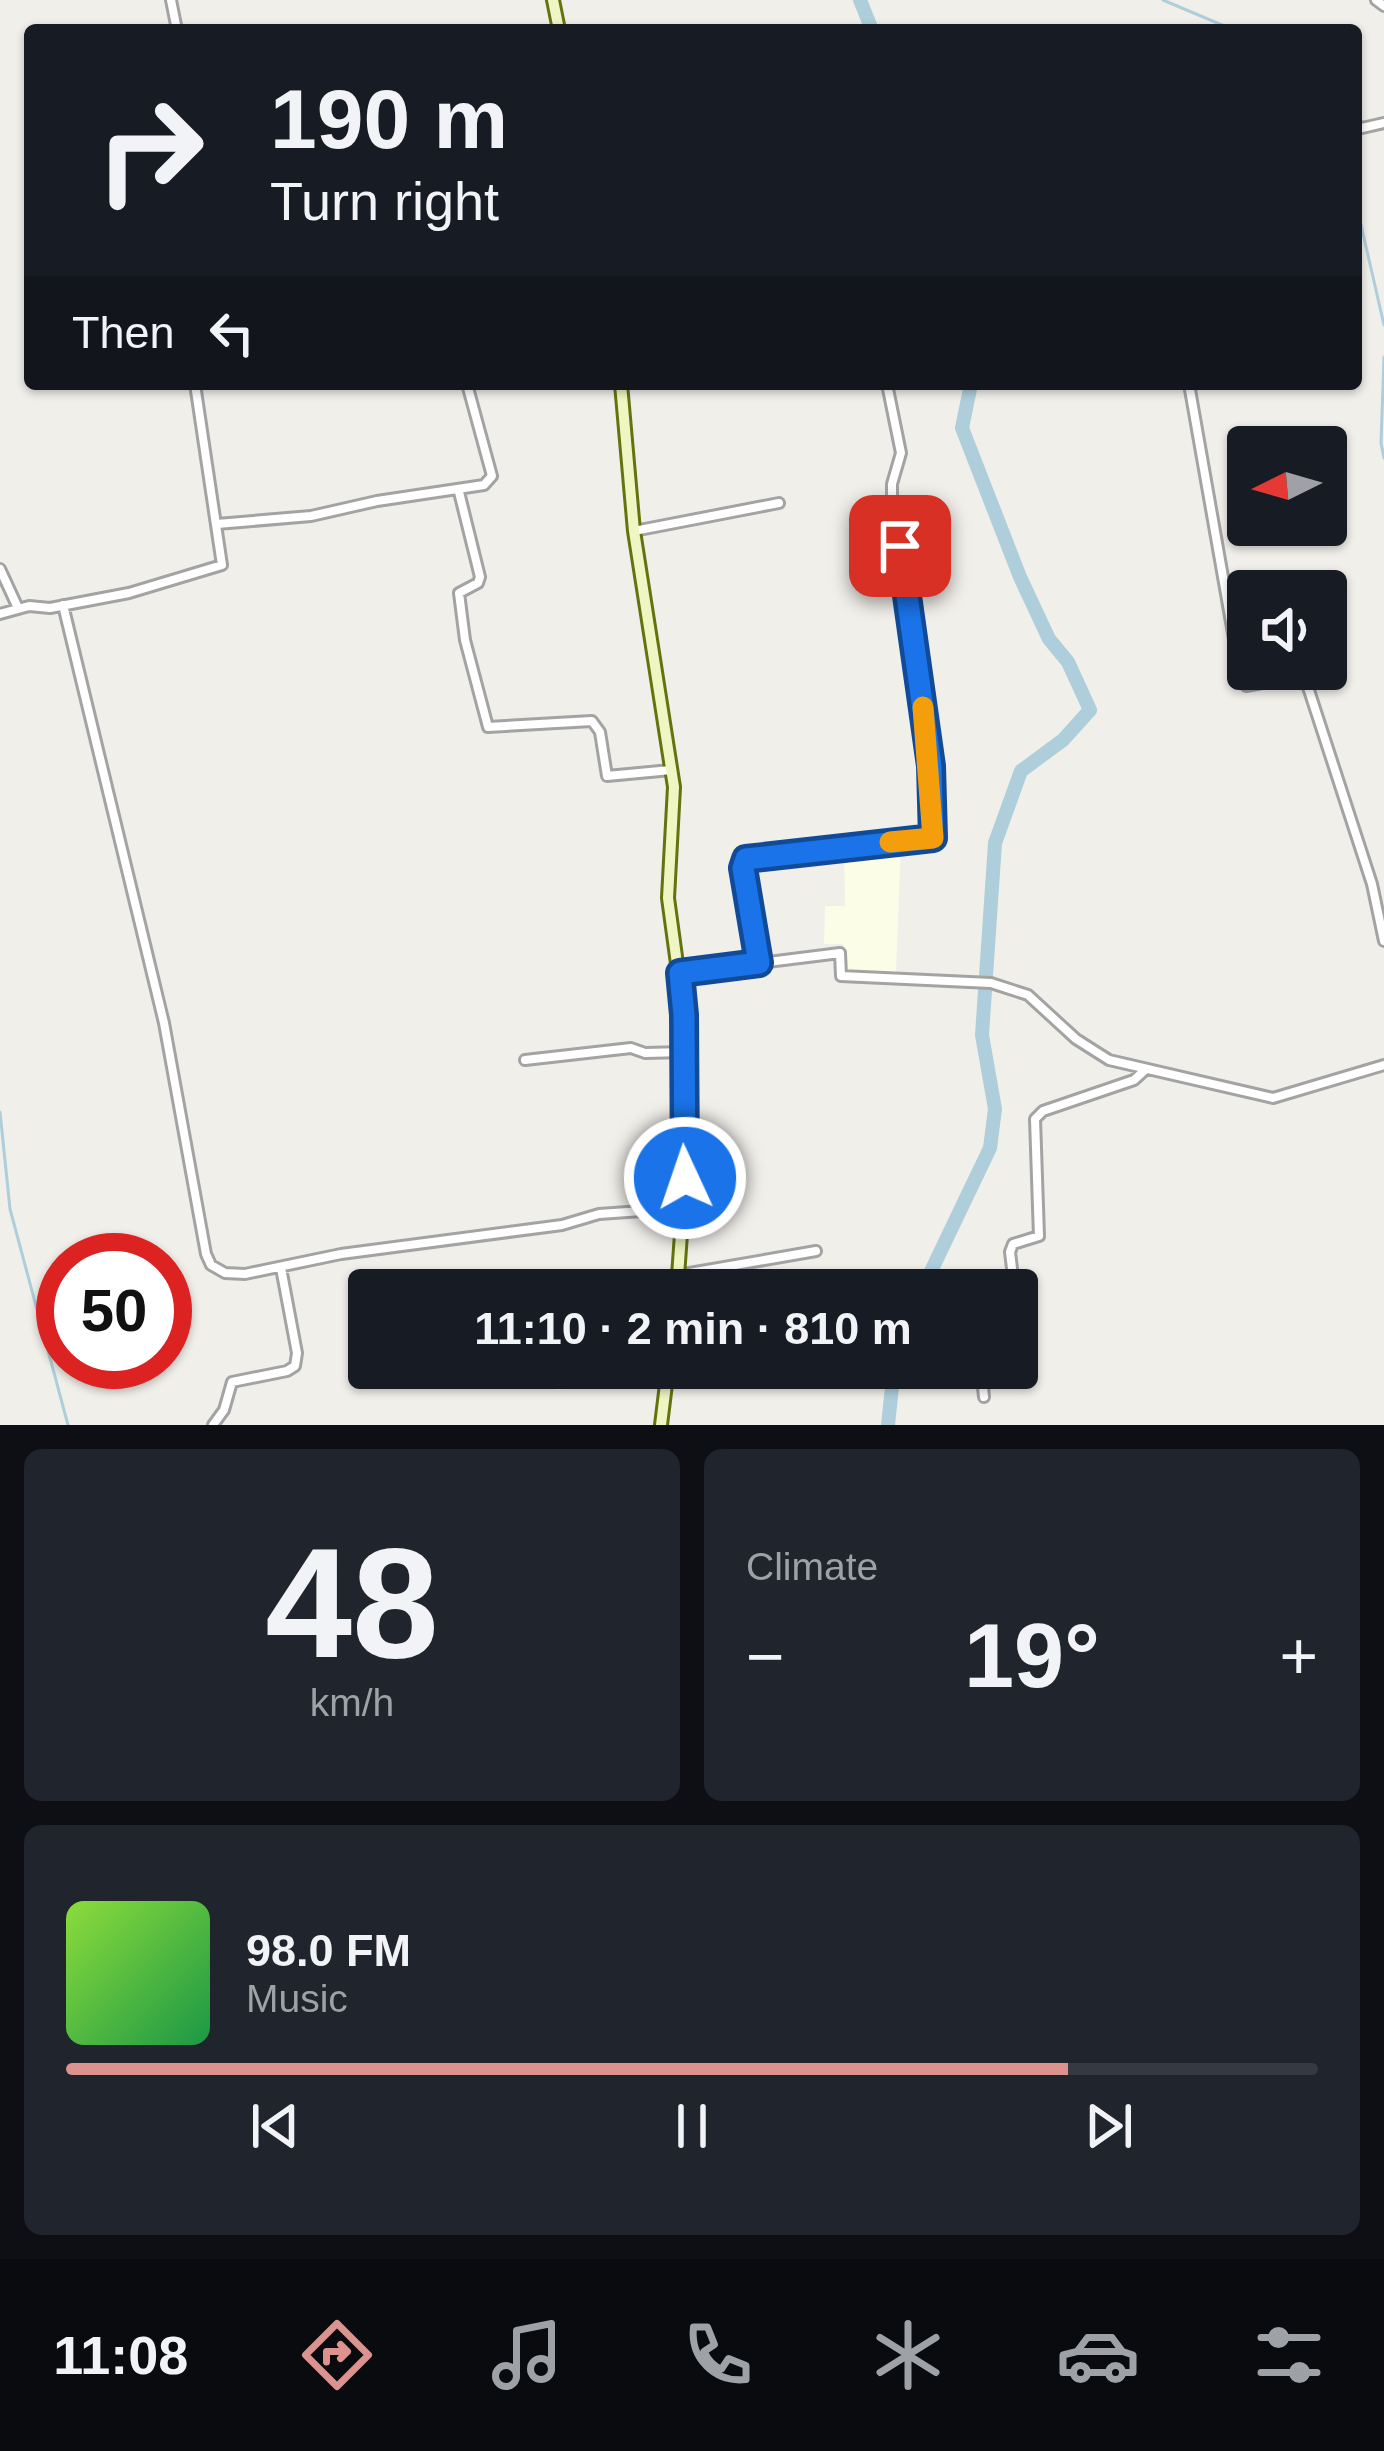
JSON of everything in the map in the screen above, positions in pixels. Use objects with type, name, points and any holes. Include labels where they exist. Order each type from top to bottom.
[{"type":"main road","points":[[622,390],[634,531],[673,770],[668,898],[680,973],[684,1052],[685,1208],[679,1269]]},
{"type":"main road","points":[[661,1425],[665,1389]]},
{"type":"street","points":[[1376,0],[1384,6]]},
{"type":"street","points":[[0,614],[129,593],[221,566],[196,390]]},
{"type":"street","points":[[217,524],[311,516],[484,485],[492,476],[469,390]]},
{"type":"street","points":[[759,963],[743,868],[746,859],[927,840],[935,832],[915,640],[892,499],[902,453],[888,390]]},
{"type":"street","points":[[1190,390],[1241,679],[1246,686],[1297,676],[1306,681],[1372,884],[1384,941]]},
{"type":"street","points":[[459,492],[480,577],[459,593],[464,640],[488,728],[592,721],[600,731],[607,776],[673,770]]},
{"type":"street","points":[[634,531],[778,503]]},
{"type":"street","points":[[0,569],[18,608]]},
{"type":"street","points":[[63,605],[164,1023],[206,1254],[212,1265],[225,1274],[281,1268],[341,1254],[562,1226],[599,1214],[685,1208]]},
{"type":"street","points":[[680,973],[840,953],[841,976],[991,983],[1028,995],[1076,1039],[1108,1060],[1273,1098],[1384,1065]]},
{"type":"street","points":[[525,1060],[631,1048],[645,1053],[684,1052]]},
{"type":"street","points":[[1012,1269],[1013,1244],[1039,1236],[1035,1119],[1042,1111],[1134,1080],[1146,1069]]},
{"type":"street","points":[[712,1269],[816,1251]]},
{"type":"street","points":[[214,1425],[232,1382],[287,1372],[295,1366],[297,1353],[281,1268]]},
{"type":"street","points":[[983,1389],[984,1397]]},
{"type":"shaded area","points":[[901,845],[896,972],[843,973],[843,944],[824,944],[825,906],[845,906],[844,848]]},
{"type":"waterway","points":[[860,0],[870,24]]},
{"type":"waterway","points":[[1163,0],[1220,24]]},
{"type":"waterway","points":[[1362,229],[1384,325]]},
{"type":"waterway","points":[[1384,357],[1384,458]]},
{"type":"waterway","points":[[932,1269],[990,1148],[995,1109],[982,1035],[995,843],[1021,771],[1063,740],[1090,710],[1020,577],[962,428],[970,390]]},
{"type":"waterway","points":[[0,1112],[10,1209],[68,1425]]},
{"type":"waterway","points":[[888,1425],[892,1389]]},
{"type":"slow traffic","points":[[890,842],[927,840],[935,832],[923,707]]},
{"type":"route","points":[[685,1178],[680,973],[759,963],[743,868],[746,859],[933,838],[931,766],[900,546]]}]
